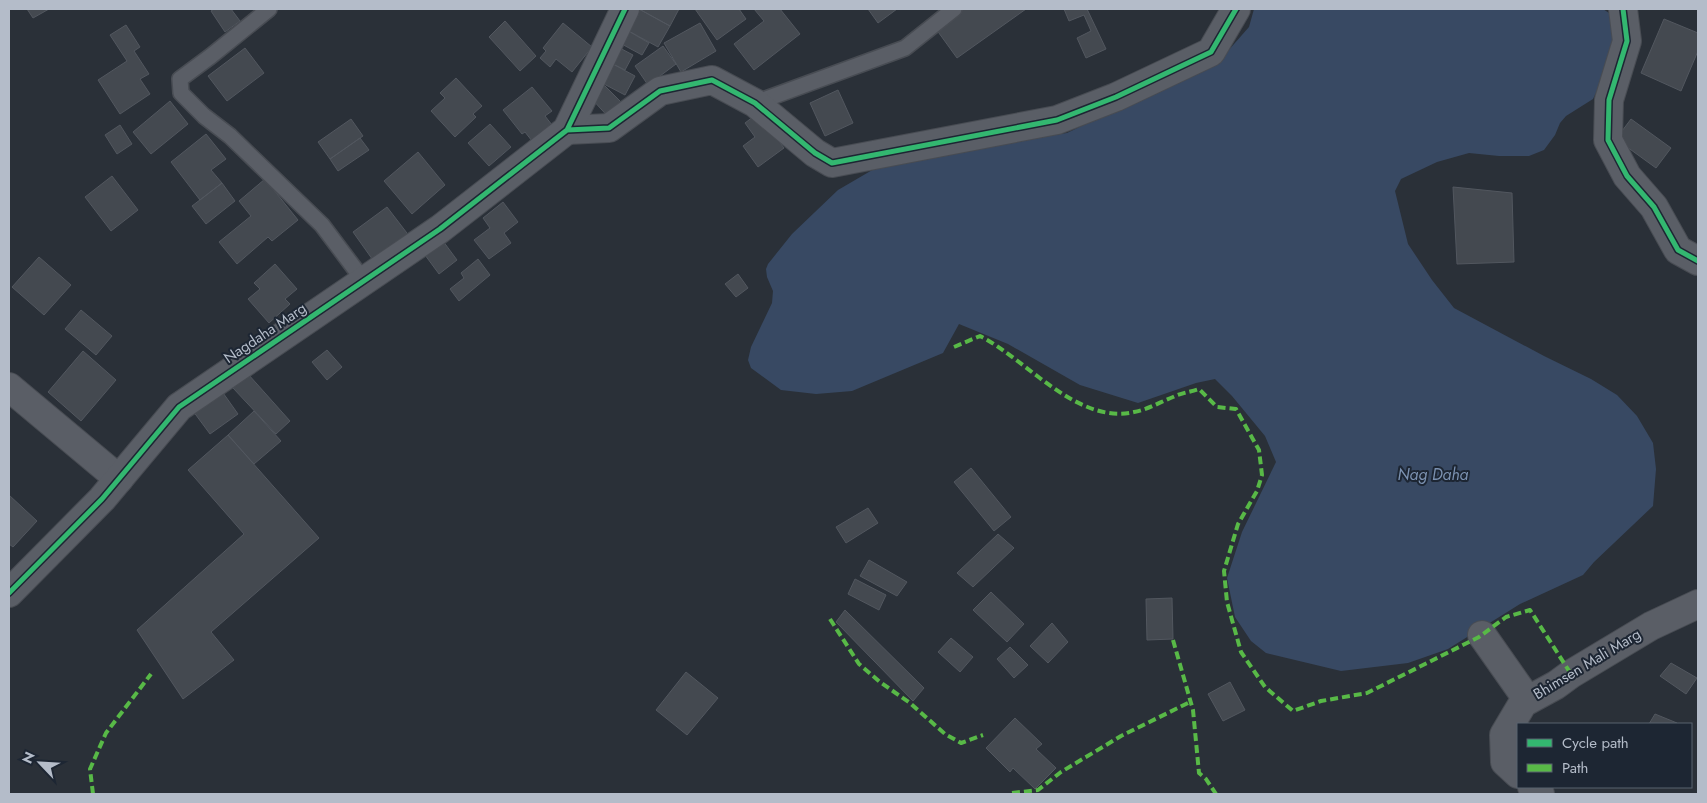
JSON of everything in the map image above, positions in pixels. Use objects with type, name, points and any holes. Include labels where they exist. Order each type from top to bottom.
[{"type":"street","points":[[625,9],[567,130],[609,128],[660,91],[712,80],[756,103],[815,153],[832,163],[1057,120],[1116,97],[1211,52],[1236,9]]},
{"type":"street","points":[[1623,9],[1627,41],[1609,100],[1608,140],[1627,176],[1654,207],[1678,250],[1698,261]]},
{"type":"street","name":"Nagdaha Marg","points":[[9,593],[102,499],[179,407],[440,229],[567,130]]},
{"type":"street","points":[[9,387],[119,479]]},
{"type":"street","name":"Bhimsen Mali Marg","points":[[1517,773],[1506,762],[1504,735],[1527,699],[1556,685],[1650,626],[1698,604]]},
{"type":"street","points":[[1482,635],[1527,699]]},
{"type":"lane","points":[[269,9],[180,79],[181,94],[204,116],[230,136],[322,225],[364,281]]},
{"type":"lane","points":[[756,103],[905,48],[954,9]]},
{"type":"water","name":"Nag Daha","points":[[1254,9],[1603,9],[1612,15],[1614,55],[1593,99],[1566,116],[1544,150],[1529,156],[1469,153],[1437,162],[1401,179],[1395,191],[1408,244],[1432,280],[1454,308],[1591,379],[1617,395],[1637,416],[1653,443],[1656,469],[1653,506],[1594,562],[1583,575],[1520,604],[1448,649],[1408,663],[1341,671],[1266,653],[1251,641],[1235,617],[1227,578],[1242,532],[1276,462],[1265,436],[1232,396],[1215,379],[1196,383],[1138,403],[1080,385],[1008,344],[959,324],[943,353],[852,391],[816,394],[781,390],[751,368],[748,360],[751,347],[772,303],[773,291],[766,269],[768,264],[792,234],[838,190],[886,162],[957,149],[1067,133],[1123,106],[1156,94],[1197,67],[1227,52],[1249,27]]},
{"type":"building","points":[[27,9],[49,9],[33,18]]},
{"type":"building","points":[[214,9],[231,9],[240,21],[225,32],[211,11]]},
{"type":"building","points":[[636,9],[670,26],[658,47],[625,29]]},
{"type":"building","points":[[639,9],[679,9],[670,26]]},
{"type":"building","points":[[695,9],[739,9],[746,19],[717,40]]},
{"type":"building","points":[[754,9],[780,9],[800,34],[754,70],[734,44],[764,21]]},
{"type":"building","points":[[868,9],[897,9],[878,23]]},
{"type":"building","points":[[964,9],[1026,9],[957,58],[936,29]]},
{"type":"building","points":[[1064,9],[1087,9],[1106,49],[1086,58],[1077,38],[1091,31],[1084,15],[1069,21]]},
{"type":"building","points":[[1664,19],[1698,33],[1698,51],[1681,91],[1641,73]]},
{"type":"building","points":[[505,21],[536,56],[520,71],[489,37]]},
{"type":"building","points":[[563,23],[592,47],[572,72],[556,59],[550,67],[540,58],[546,51],[543,48]]},
{"type":"building","points":[[700,23],[716,51],[681,72],[664,43]]},
{"type":"building","points":[[126,25],[140,47],[134,51],[149,74],[140,79],[150,94],[120,114],[98,80],[127,61],[110,35]]},
{"type":"building","points":[[625,29],[649,43],[642,55],[618,42]]},
{"type":"building","points":[[616,46],[633,55],[625,70],[611,63]]},
{"type":"building","points":[[663,46],[676,64],[648,85],[635,66]]},
{"type":"building","points":[[245,48],[264,73],[227,101],[208,76]]},
{"type":"building","points":[[611,63],[635,76],[625,95],[602,83]]},
{"type":"building","points":[[456,78],[482,106],[473,114],[476,117],[455,137],[431,111],[445,98],[440,93]]},
{"type":"building","points":[[602,83],[627,108],[612,121],[591,98]]},
{"type":"building","points":[[532,87],[552,111],[545,116],[552,125],[532,141],[525,132],[522,134],[503,110]]},
{"type":"building","points":[[838,90],[853,123],[825,136],[810,103]]},
{"type":"building","points":[[170,101],[188,124],[151,154],[133,132]]},
{"type":"building","points":[[758,113],[784,148],[758,167],[743,146],[755,137],[745,123]]},
{"type":"building","points":[[351,119],[363,136],[330,159],[318,142]]},
{"type":"building","points":[[1631,119],[1671,148],[1656,168],[1616,139]]},
{"type":"building","points":[[490,124],[511,147],[489,166],[468,143]]},
{"type":"building","points":[[120,125],[132,144],[117,154],[105,135]]},
{"type":"building","points":[[206,134],[226,159],[211,170],[222,183],[200,200],[171,162]]},
{"type":"building","points":[[360,138],[369,150],[338,171],[330,159]]},
{"type":"building","points":[[418,152],[445,185],[412,214],[384,181]]},
{"type":"building","points":[[112,176],[138,210],[111,231],[85,197]]},
{"type":"building","points":[[265,179],[298,220],[272,241],[268,237],[237,264],[219,242],[251,216],[239,201]]},
{"type":"building","points":[[222,183],[235,201],[206,224],[192,206]]},
{"type":"building","points":[[1453,187],[1512,193],[1514,262],[1457,264]]},
{"type":"building","points":[[503,202],[518,222],[504,233],[511,243],[489,259],[474,240],[490,228],[483,218]]},
{"type":"building","points":[[387,207],[410,237],[375,263],[353,232]]},
{"type":"building","points":[[443,241],[457,260],[439,274],[425,255]]},
{"type":"building","points":[[39,257],[71,285],[44,315],[12,287]]},
{"type":"building","points":[[478,259],[490,275],[459,301],[450,289],[464,278],[461,273]]},
{"type":"building","points":[[275,264],[297,289],[285,299],[290,304],[269,323],[248,299],[260,289],[254,283]]},
{"type":"building","points":[[738,274],[748,288],[736,297],[725,284]]},
{"type":"building","points":[[81,310],[112,336],[96,355],[65,329]]},
{"type":"building","points":[[327,350],[342,367],[327,380],[312,362]]},
{"type":"building","points":[[83,351],[116,380],[81,421],[48,392]]},
{"type":"building","points":[[248,374],[290,421],[276,434],[233,388]]},
{"type":"building","points":[[221,390],[238,414],[210,434],[193,411]]},
{"type":"building","points":[[254,411],[281,441],[254,464],[228,435]]},
{"type":"building","points":[[228,435],[319,538],[211,632],[234,660],[183,699],[137,630],[244,534],[188,470]]},
{"type":"building","points":[[971,468],[1011,517],[994,531],[954,482]]},
{"type":"building","points":[[9,495],[37,521],[13,547],[9,544]]},
{"type":"building","points":[[868,508],[878,523],[846,543],[836,527]]},
{"type":"building","points":[[998,534],[1014,548],[973,587],[957,573]]},
{"type":"building","points":[[869,560],[907,582],[897,596],[860,576]]},
{"type":"building","points":[[855,579],[886,595],[879,610],[848,594]]},
{"type":"building","points":[[991,592],[1024,624],[1007,642],[973,610]]},
{"type":"building","points":[[1172,598],[1173,639],[1147,640],[1146,599]]},
{"type":"building","points":[[845,610],[924,688],[913,701],[836,622]]},
{"type":"building","points":[[1052,623],[1068,642],[1048,663],[1030,646]]},
{"type":"building","points":[[951,638],[973,657],[960,672],[938,652]]},
{"type":"building","points":[[1010,647],[1028,665],[1014,678],[997,659]]},
{"type":"building","points":[[1671,663],[1697,678],[1686,694],[1660,676]]},
{"type":"building","points":[[686,672],[718,698],[687,735],[656,710]]},
{"type":"building","points":[[1230,682],[1245,710],[1223,721],[1208,694]]},
{"type":"building","points":[[1655,714],[1677,723],[1650,723]]},
{"type":"building","points":[[1015,718],[1042,744],[1036,749],[1056,768],[1035,789],[1013,768],[1010,772],[986,748]]},
{"type":"marked path","points":[[954,347],[980,336],[1072,400],[1092,409],[1113,413],[1134,412],[1149,408],[1179,394],[1199,389],[1217,407],[1236,409],[1259,450],[1262,475],[1257,491],[1238,524],[1224,571],[1227,602],[1241,652],[1265,687],[1293,711],[1321,701],[1367,693],[1479,637],[1506,617],[1530,610],[1571,674]]},
{"type":"marked path","points":[[830,619],[859,664],[880,682],[910,703],[945,734],[961,743],[983,735]]},
{"type":"marked path","points":[[1173,640],[1193,710],[1199,773],[1206,779],[1216,794]]},
{"type":"marked path","points":[[93,794],[90,769],[106,733],[151,674]]},
{"type":"marked path","points":[[1012,793],[1038,790],[1061,772],[1121,736],[1190,702]]},
{"type":"cycle path","points":[[9,593],[102,499],[179,407],[440,229],[567,130],[625,9]]},
{"type":"cycle path","points":[[567,130],[609,128],[660,91],[712,80],[755,103],[815,153],[832,163],[1057,120],[1116,97],[1211,52],[1236,9]]},
{"type":"cycle path","points":[[1623,9],[1627,41],[1609,100],[1608,140],[1627,176],[1654,207],[1678,250],[1698,261]]}]
